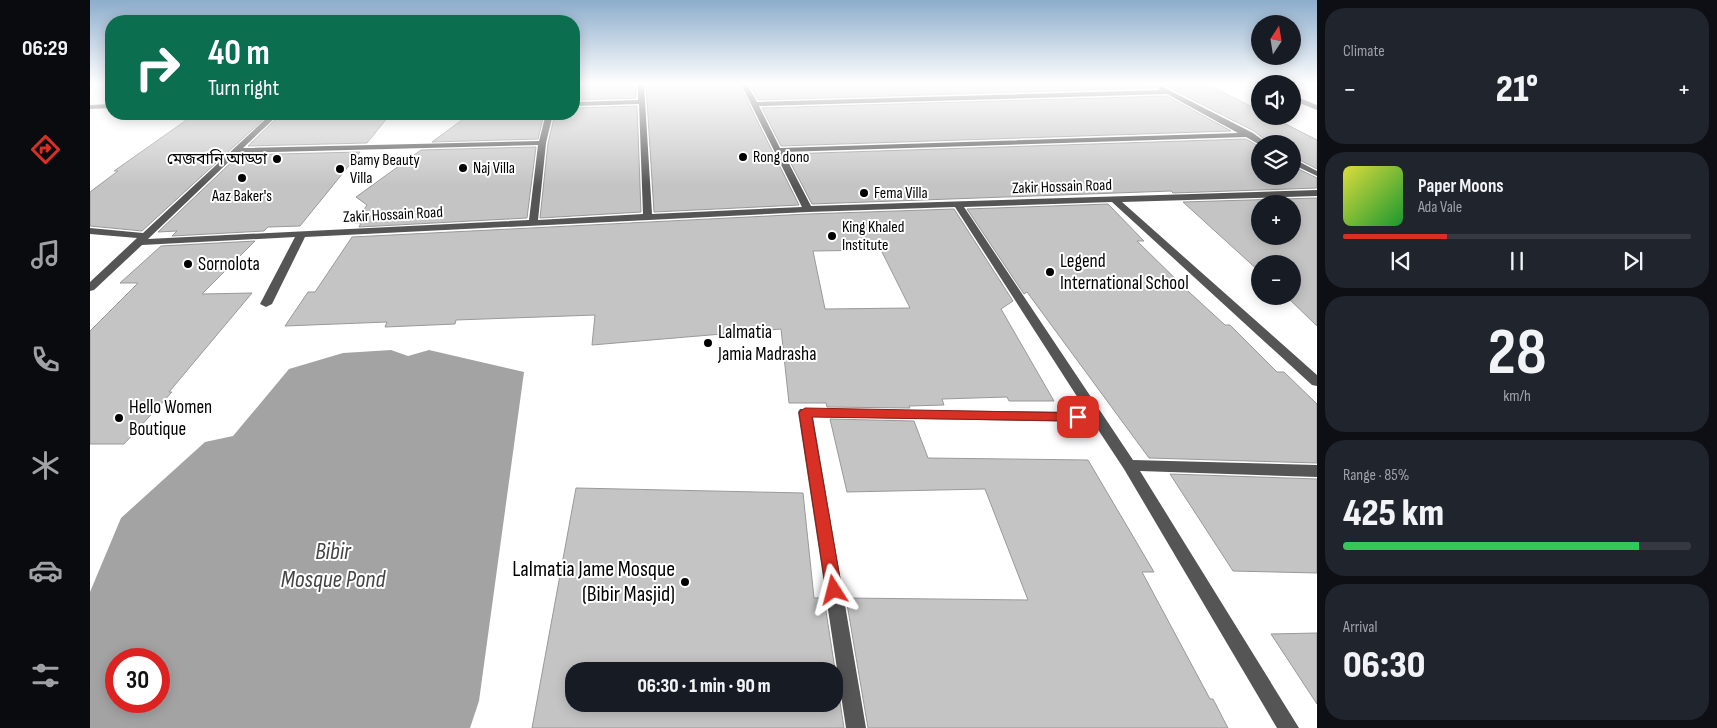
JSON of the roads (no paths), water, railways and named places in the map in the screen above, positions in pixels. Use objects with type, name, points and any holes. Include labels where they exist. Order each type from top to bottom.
[{"type":"street","points":[[643,118],[648,217]]},
{"type":"street","points":[[761,118],[808,210]]},
{"type":"street","points":[[1217,118],[1250,135]]},
{"type":"street","points":[[90,288],[269,120]]},
{"type":"street","points":[[533,223],[542,143],[548,120]]},
{"type":"street","points":[[778,150],[1250,135]]},
{"type":"street","points":[[235,151],[542,143]]},
{"type":"street","points":[[1301,165],[1317,174]]},
{"type":"street","name":"Zakir Hossain Road","points":[[90,231],[143,239],[302,234],[808,210],[1317,193]]},
{"type":"street","points":[[1115,200],[1317,382]]},
{"type":"street","points":[[958,205],[1129,465],[1289,728]]},
{"type":"street","points":[[266,304],[302,234]]},
{"type":"street","points":[[856,728],[805,412],[1098,417]]},
{"type":"street","points":[[1129,465],[1317,471]]},
{"type":"water","name":"Bibir Mosque Pond","points":[[391,350],[408,356],[429,350],[524,372],[479,701],[470,728],[90,728],[90,592],[121,518],[205,442],[233,436],[289,369],[343,353]]},
{"type":"place","name":"Rong dono","points":[[743,157]]},
{"type":"place","name":"মেজবানি আড্ডা","points":[[277,159]]},
{"type":"place","name":"Naj Villa","points":[[463,168]]},
{"type":"place","name":"Bamy Beauty Villa","points":[[340,169]]},
{"type":"place","name":"Aaz Baker's","points":[[242,178]]},
{"type":"place","name":"Fema Villa","points":[[864,193]]},
{"type":"place","name":"King Khaled Institute","points":[[832,236]]},
{"type":"place","name":"Sornolota","points":[[188,264]]},
{"type":"place","name":"Legend International School","points":[[1050,272]]},
{"type":"place","name":"Lalmatia Jamia Madrasha","points":[[708,343]]},
{"type":"place","name":"Hello Women Boutique","points":[[119,418]]},
{"type":"place","name":"Lalmatia Jame Mosque (Bibir Masjid)","points":[[685,582]]}]
